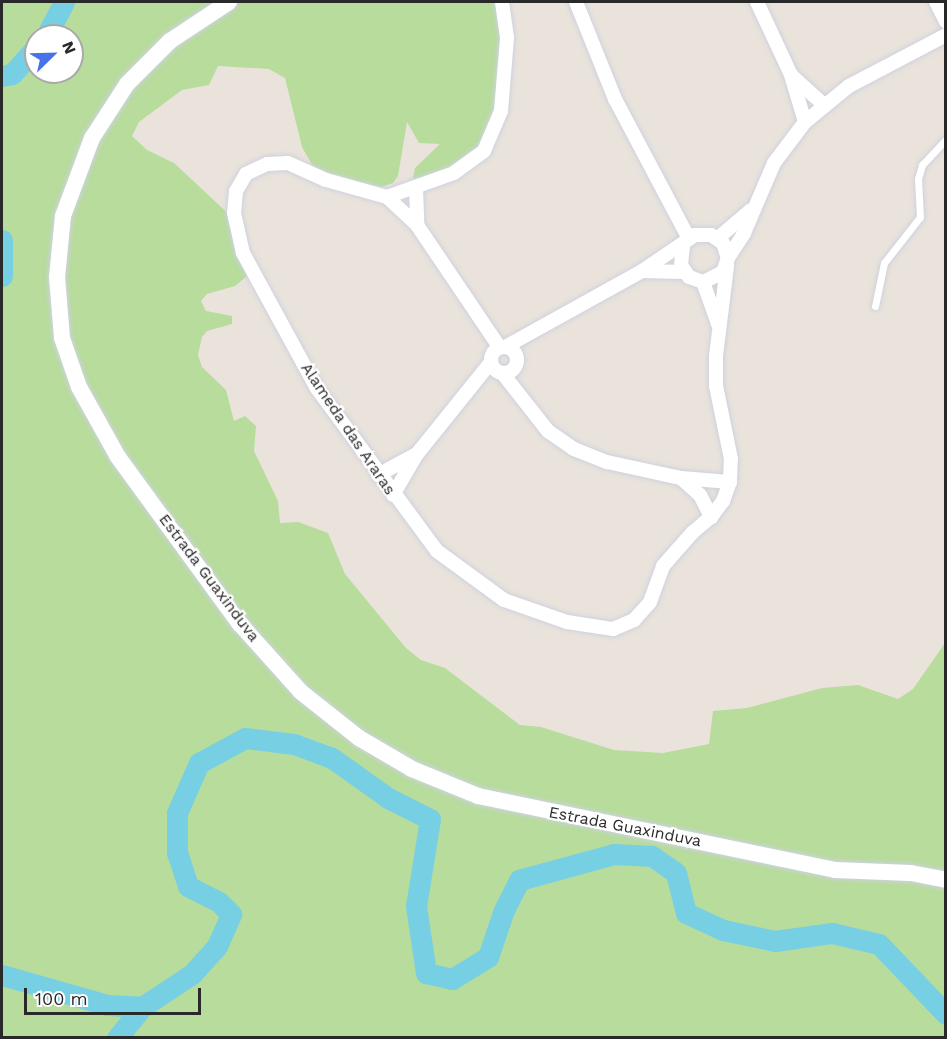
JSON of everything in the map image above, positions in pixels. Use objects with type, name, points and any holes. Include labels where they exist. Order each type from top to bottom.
[{"type":"street","name":"Estrada Guaxinduva","points":[[229,2],[170,41],[127,84],[92,138],[63,216],[57,277],[62,338],[80,387],[118,457],[240,624],[302,692],[359,738],[412,769],[478,796],[835,870],[911,873],[945,880]]},
{"type":"street","points":[[502,2],[507,38],[505,88],[501,111],[484,151],[454,173],[387,197],[417,225],[548,431],[574,449],[607,462],[681,478],[730,482]]},
{"type":"street","points":[[576,2],[615,99],[686,242],[680,258],[684,272]]},
{"type":"street","points":[[757,2],[791,75],[805,122]]},
{"type":"street","points":[[936,2],[945,22]]},
{"type":"street","points":[[703,282],[718,278],[744,233],[751,210],[774,163],[805,122],[824,105],[879,68],[945,35]]},
{"type":"street","points":[[791,75],[824,105]]},
{"type":"street","name":"Alameda das Araras","points":[[387,197],[326,180],[288,163],[267,164],[246,174],[236,191],[234,213],[243,253],[315,387],[378,475],[437,551],[504,600],[567,622],[613,629],[634,620],[650,602],[663,566],[693,532],[711,517],[723,501],[730,482],[731,459],[716,386],[719,326],[728,262]]},
{"type":"street","points":[[416,187],[417,225]]},
{"type":"street","points":[[718,238],[751,210]]},
{"type":"street","points":[[393,495],[417,454],[471,389],[534,334],[585,301],[642,271],[686,242],[703,234],[718,238]]},
{"type":"street","points":[[718,238],[728,262]]},
{"type":"street","points":[[642,271],[684,272],[703,282],[719,326]]},
{"type":"street","points":[[378,475],[417,454]]},
{"type":"street","points":[[681,478],[700,495],[711,517]]},
{"type":"lane","points":[[875,306],[888,255],[920,217],[918,179],[922,165],[945,139]]},
{"type":"green space","points":[[2,2],[502,2],[512,58],[489,134],[462,165],[420,182],[413,178],[415,168],[440,144],[419,143],[407,122],[398,176],[393,183],[381,187],[360,182],[341,185],[315,170],[302,147],[285,78],[269,69],[218,66],[209,85],[182,90],[139,122],[132,136],[147,150],[174,163],[234,219],[248,266],[246,277],[235,286],[207,294],[201,301],[206,311],[232,316],[232,324],[207,331],[202,337],[198,355],[202,367],[226,390],[234,421],[245,416],[256,426],[254,451],[278,501],[280,523],[298,522],[328,533],[345,574],[406,648],[421,660],[445,668],[520,725],[541,727],[614,750],[663,753],[709,744],[713,711],[747,708],[822,688],[858,685],[898,699],[913,689],[945,643],[945,1037],[2,1038]]},
{"type":"waterway","points":[[52,24],[64,2]]},
{"type":"waterway","points":[[2,76],[12,74],[24,60]]},
{"type":"waterway","points":[[2,240],[2,276]]},
{"type":"waterway","points":[[117,1038],[142,1007],[192,974],[217,946],[231,914],[219,902],[188,886],[177,853],[177,813],[199,763],[245,738],[294,744],[332,758],[388,798],[430,819],[416,906],[426,973],[452,979],[488,957],[504,910],[519,880],[614,854],[652,856],[676,873],[686,913],[723,930],[775,941],[832,933],[879,944],[946,1014]]},
{"type":"waterway","points":[[2,975],[107,1005],[142,1007]]}]
